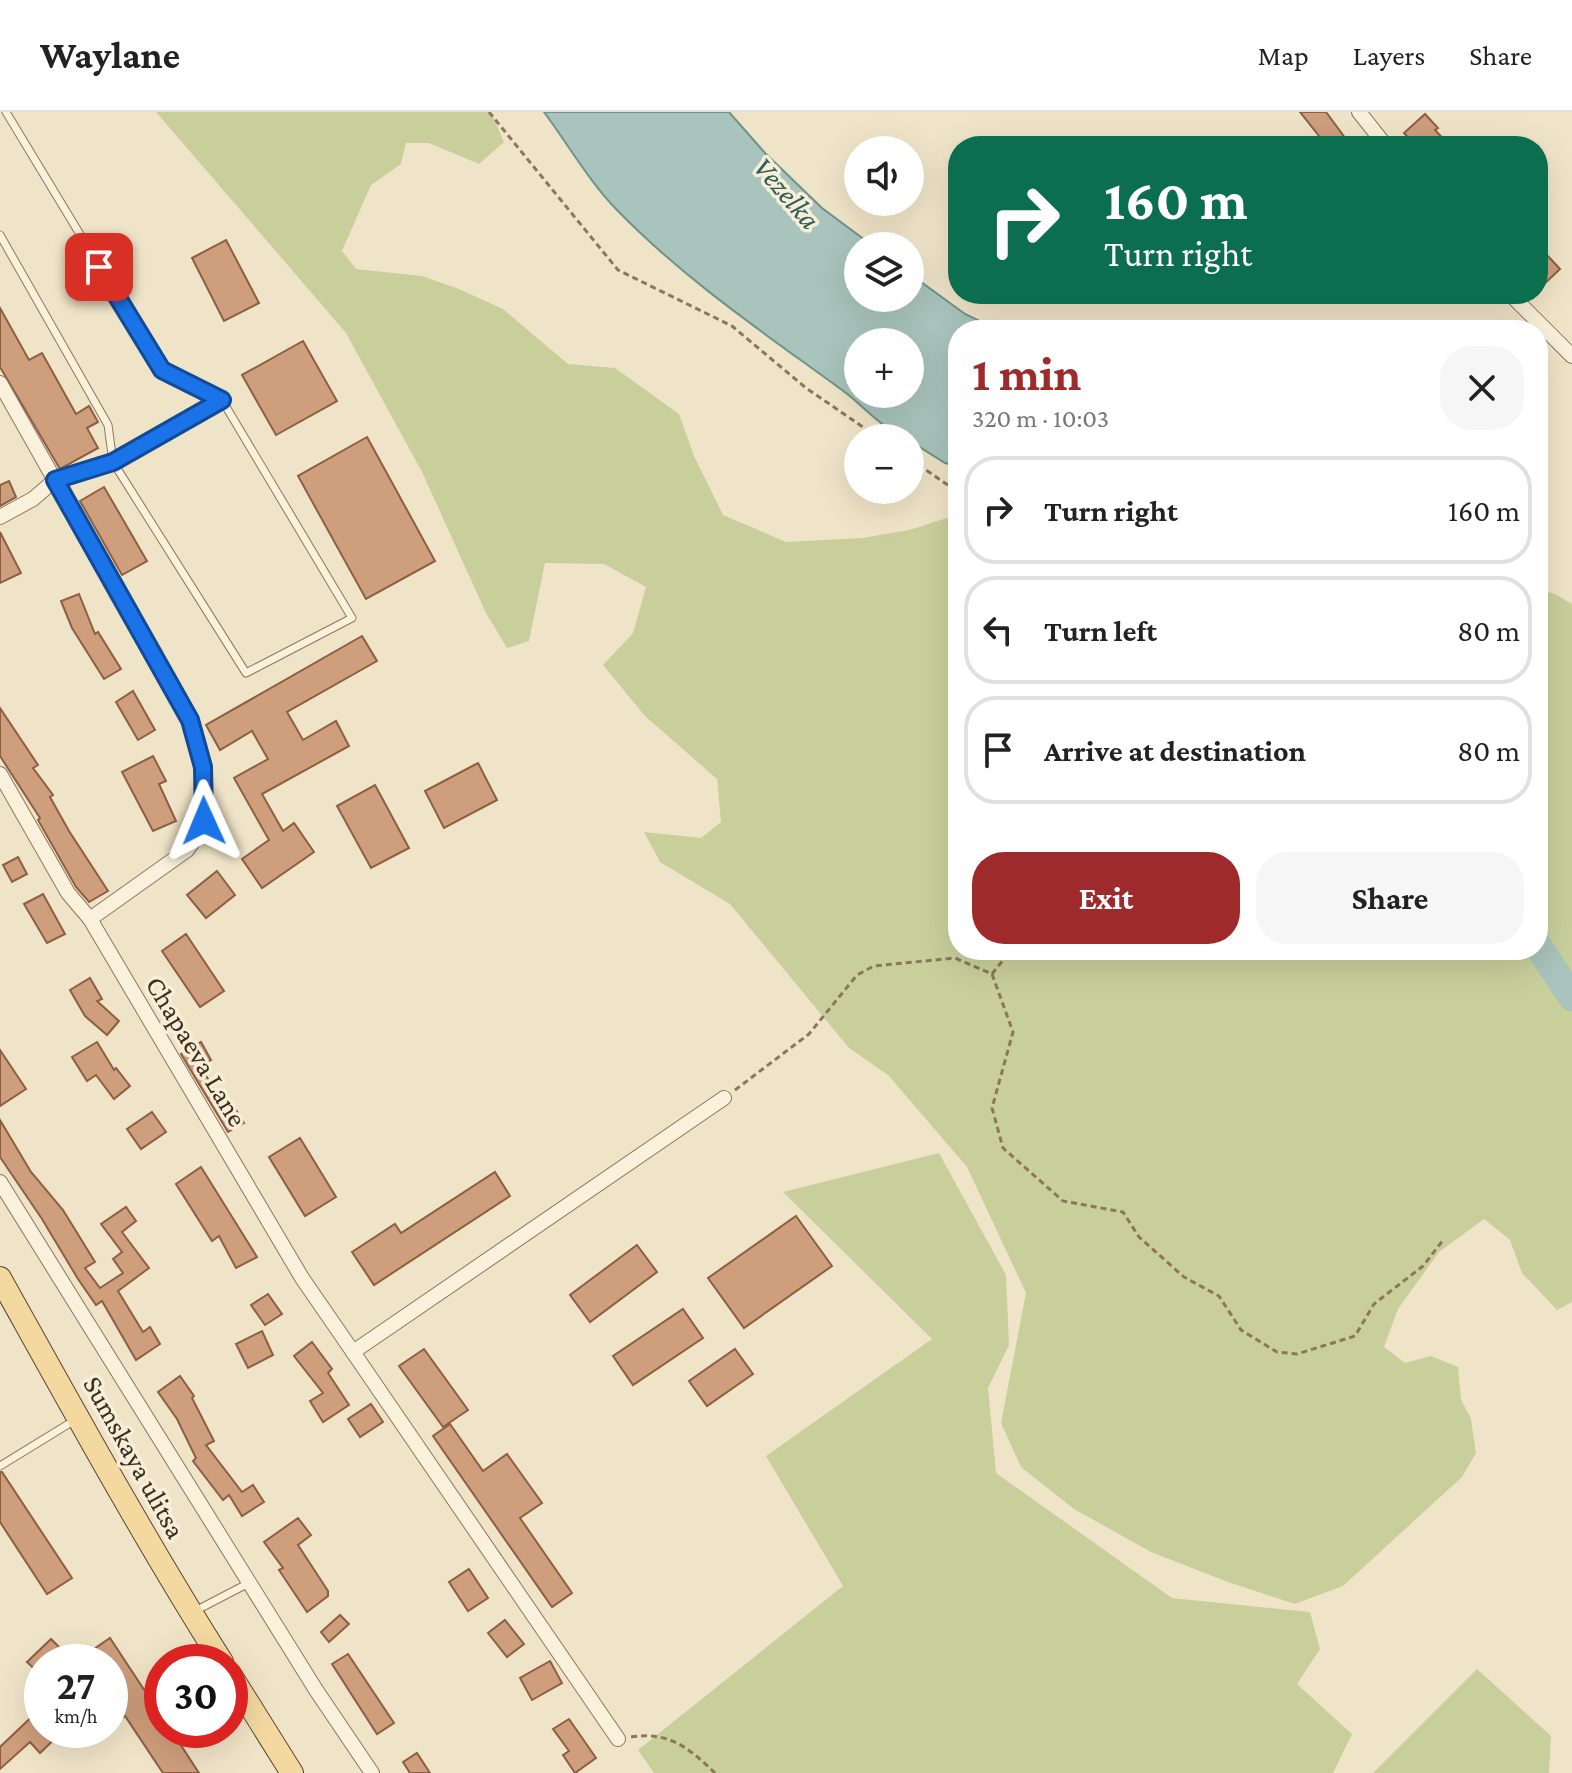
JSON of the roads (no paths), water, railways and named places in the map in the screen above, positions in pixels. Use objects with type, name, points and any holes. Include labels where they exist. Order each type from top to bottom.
[{"type":"main road","name":"Sumskaya ulitsa","points":[[0,1278],[77,1419],[211,1644]]},
{"type":"main road","points":[[248,1703],[292,1773]]},
{"type":"street","points":[[1359,112],[1378,136]]},
{"type":"street","points":[[1520,304],[1536,320]]},
{"type":"street","points":[[1548,332],[1572,356]]},
{"type":"street","points":[[0,383],[190,720],[203,767],[204,821],[198,836],[187,850],[90,919]]},
{"type":"street","points":[[0,517],[33,499],[55,480]]},
{"type":"street","name":"Chapaeva Lane","points":[[0,774],[68,893],[90,919],[302,1278],[618,1739]]},
{"type":"street","points":[[353,1352],[724,1098]]},
{"type":"street","points":[[0,1182],[249,1583],[372,1773]]},
{"type":"lane","points":[[0,235],[108,425],[113,462],[246,673],[352,618],[222,400],[162,370],[6,112]]},
{"type":"lane","points":[[55,480],[113,462],[222,400]]},
{"type":"lane","points":[[0,1466],[77,1419]]},
{"type":"lane","points":[[191,1613],[249,1583]]},
{"type":"water","points":[[544,112],[729,112],[765,153],[822,208],[854,232],[844,232],[844,312],[924,312],[924,284],[948,304],[977,320],[948,320],[948,464],[924,450],[924,424],[884,424],[864,408],[924,408],[924,328],[844,328],[844,392],[671,260],[607,200]]},
{"type":"waterway","name":"Vezelka","points":[[1547,960],[1572,997]]}]
